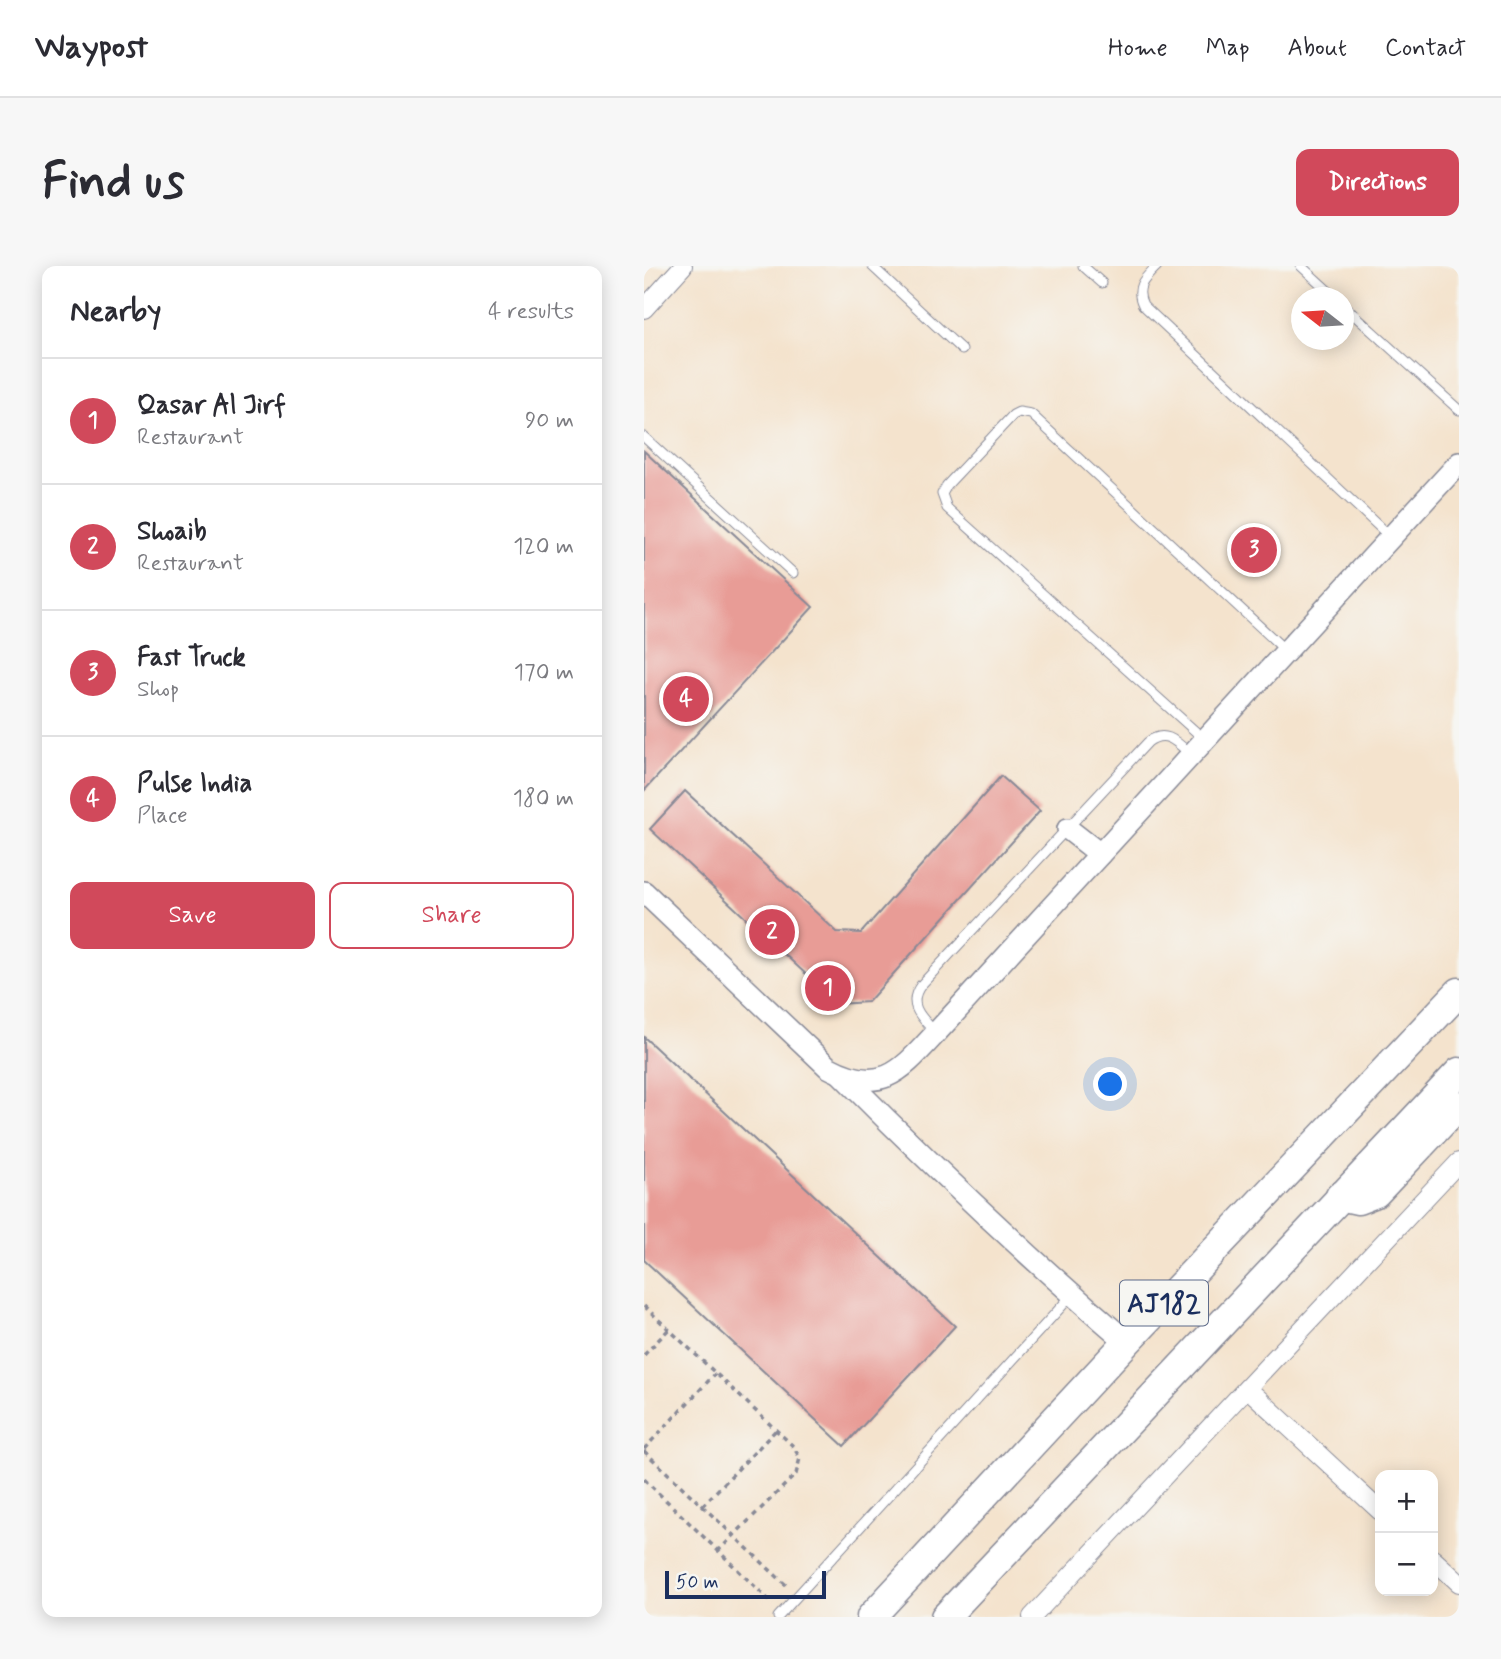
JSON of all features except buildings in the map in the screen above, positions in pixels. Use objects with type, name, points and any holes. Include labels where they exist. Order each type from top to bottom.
[{"type":"highway","name":"AJ182","points":[[871,1617],[1459,992]]},
{"type":"highway","name":"AJ182","points":[[945,1617],[1459,1072]]},
{"type":"highway","points":[[1340,1196],[1358,1200],[1376,1194],[1459,1105]]},
{"type":"street","points":[[644,309],[683,266]]},
{"type":"street","points":[[841,1074],[858,1079],[875,1079],[892,1075],[905,1065],[1459,463]]},
{"type":"street","points":[[1068,830],[1100,854]]},
{"type":"street","points":[[644,892],[817,1057],[841,1074],[1072,1295],[1127,1342]]},
{"type":"street","points":[[1032,1617],[1459,1162]]},
{"type":"street","points":[[1247,1388],[1375,1506]]},
{"type":"street","points":[[1438,1564],[1459,1583]]},
{"type":"lane","points":[[872,266],[962,350]]},
{"type":"lane","points":[[1083,266],[1102,283]]},
{"type":"lane","points":[[1157,266],[1141,284],[1139,291],[1143,305],[1391,538]]},
{"type":"lane","points":[[1301,266],[1324,287]]},
{"type":"lane","points":[[1354,314],[1459,410]]},
{"type":"lane","points":[[1198,748],[947,508],[942,494],[947,485],[1013,415],[1019,412],[1031,414],[1286,651]]},
{"type":"lane","points":[[644,437],[793,573]]},
{"type":"lane","points":[[936,1033],[916,1011],[914,1004],[917,990],[1152,739],[1170,737],[1198,748]]},
{"type":"lane","points":[[780,1615],[1072,1295]]},
{"type":"path","points":[[644,1306],[798,1451],[800,1467],[796,1474],[718,1551]]},
{"type":"path","points":[[644,1355],[668,1329]]},
{"type":"path","points":[[716,1374],[644,1450],[798,1596]]},
{"type":"path","points":[[702,1506],[776,1430]]},
{"type":"path","points":[[644,1479],[780,1615]]},
{"type":"place","name":"Fast Truck","points":[[1254,550]]},
{"type":"place","name":"Pulse India","points":[[686,699]]},
{"type":"place","name":"Shoaib","points":[[772,932]]},
{"type":"place","name":"Qasar Al Jirf","points":[[828,988]]}]
